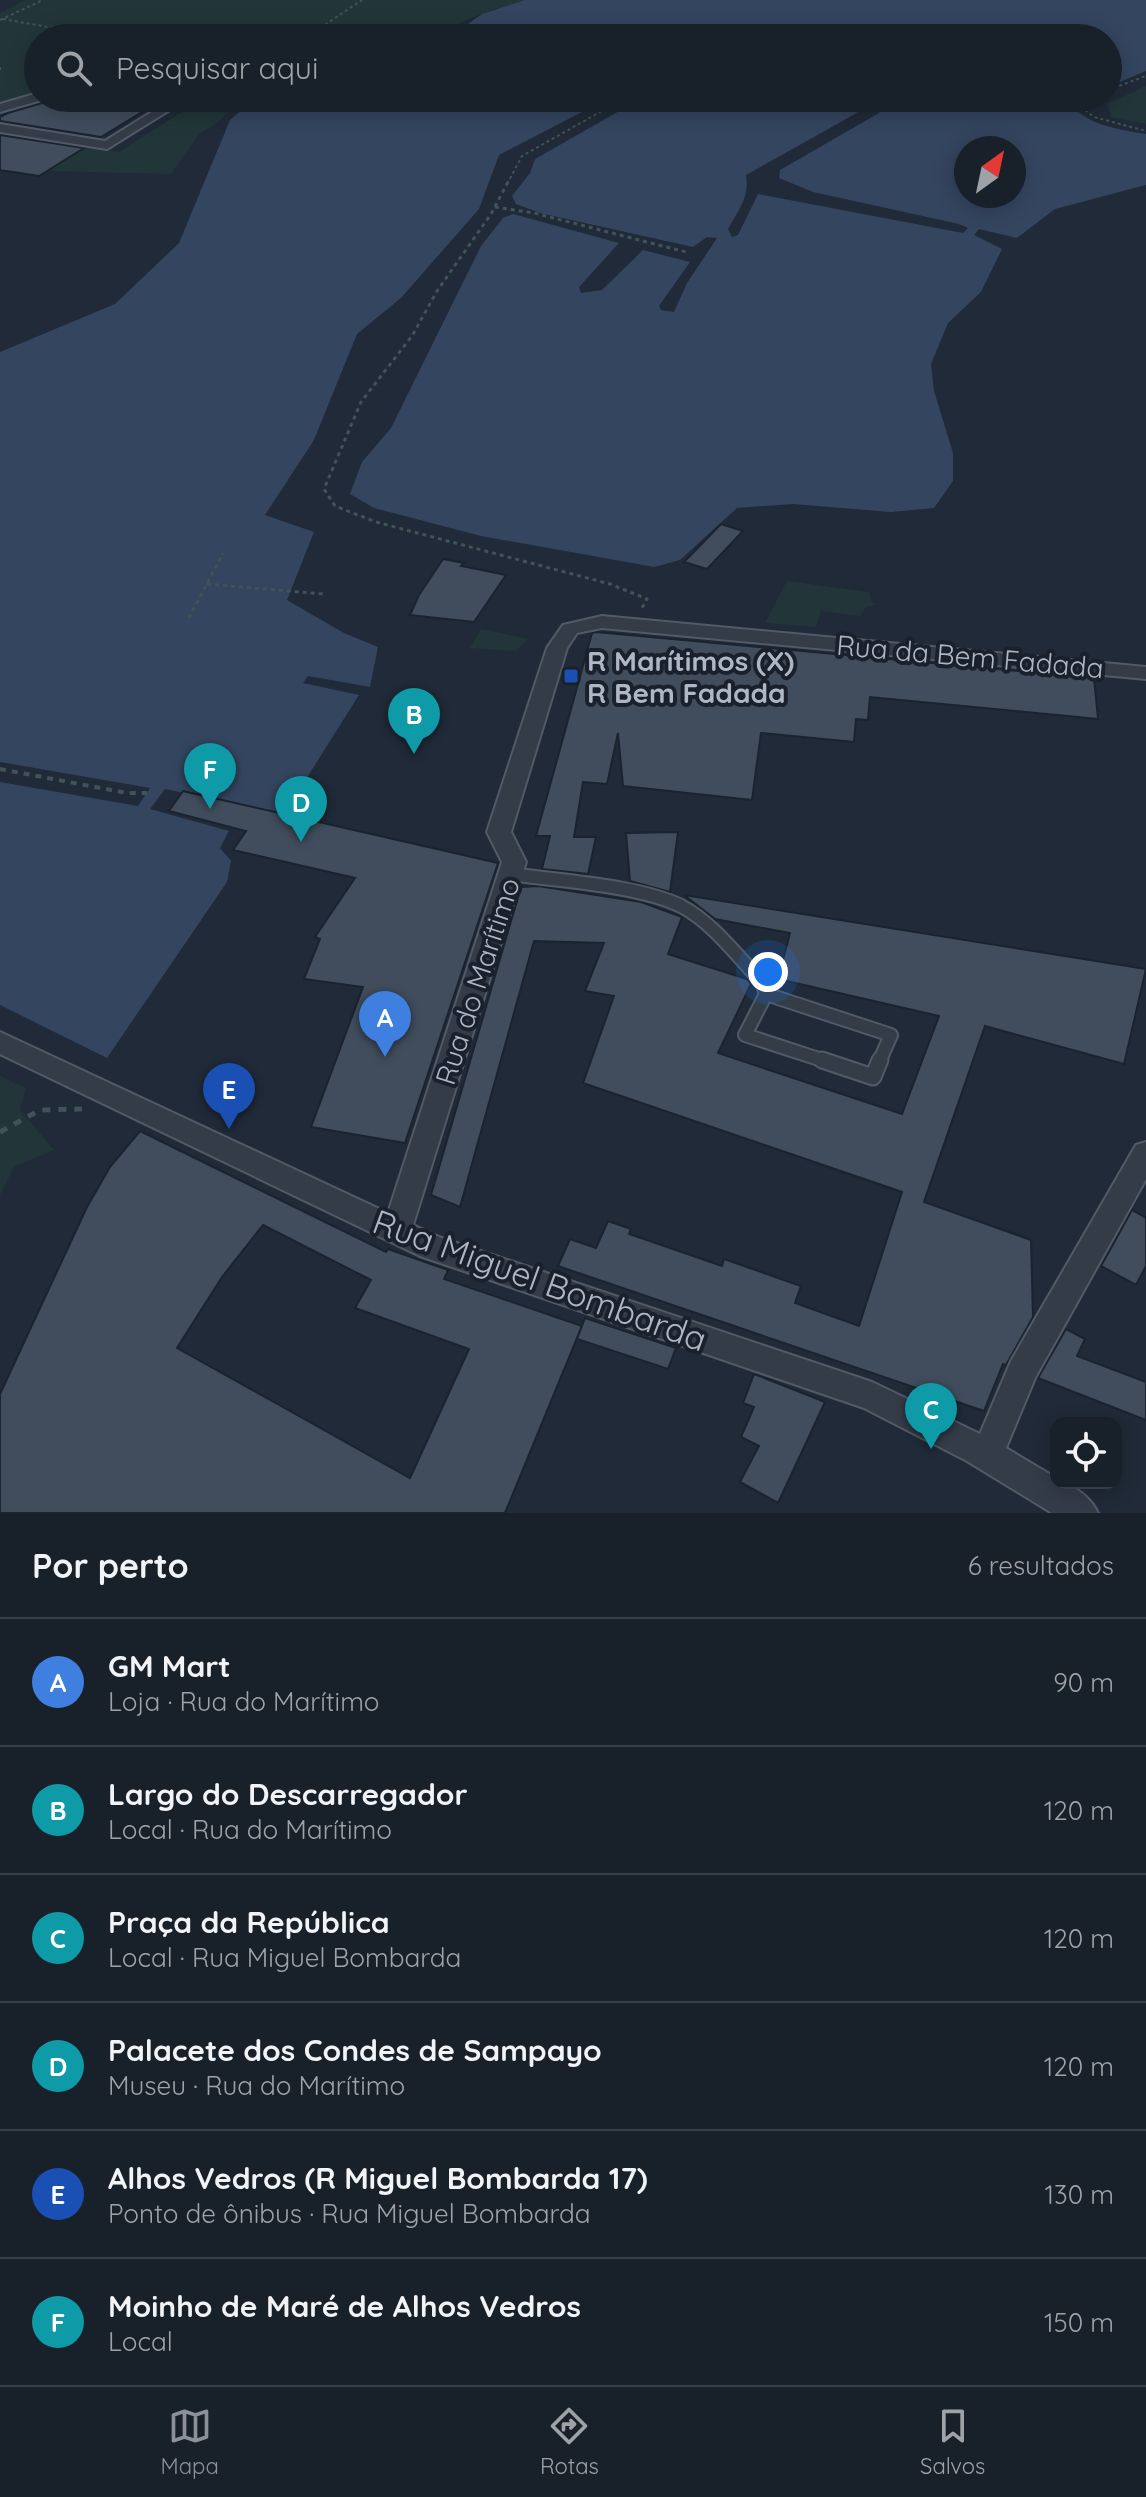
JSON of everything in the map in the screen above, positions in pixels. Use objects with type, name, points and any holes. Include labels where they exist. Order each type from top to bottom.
[{"type":"street","points":[[0,108],[24,101]]},
{"type":"street","points":[[0,128],[107,145],[160,112]]},
{"type":"street","name":"Rua da Bem Fadada","points":[[602,622],[1146,673]]},
{"type":"street","name":"Rua do Marítimo","points":[[396,1232],[511,874],[514,862],[499,832],[557,648],[570,629],[602,622]]},
{"type":"street","name":"Rua Miguel Bombarda","points":[[0,1042],[430,1247],[872,1396],[987,1454],[1081,1513]]},
{"type":"street","points":[[987,1454],[1022,1371],[1146,1153]]},
{"type":"lane","points":[[511,874],[631,892],[680,906],[703,922],[762,982],[766,994],[745,1035],[873,1077],[891,1035],[766,994]]},
{"type":"path","points":[[2,20],[43,0]]},
{"type":"path","points":[[326,24],[362,0]]},
{"type":"path","points":[[2,20],[26,24]]},
{"type":"path","points":[[0,67],[0,73]]},
{"type":"path","points":[[1122,85],[1146,76]]},
{"type":"path","points":[[600,112],[522,156],[495,207],[437,291],[412,336],[361,402],[324,489],[335,506],[376,522],[610,584],[647,599],[634,625]]},
{"type":"path","points":[[1088,112],[1094,117],[1146,131]]},
{"type":"path","points":[[495,207],[534,213],[686,252]]},
{"type":"path","points":[[189,618],[223,553]]},
{"type":"path","points":[[207,584],[323,594]]},
{"type":"path","points":[[0,769],[127,793],[147,793]]},
{"type":"path","points":[[0,1132],[40,1110],[92,1109]]},
{"type":"green space","points":[[25,0],[1146,0],[859,24],[600,24],[497,8],[459,24],[24,24],[24,97],[0,104],[0,13]]},
{"type":"green space","points":[[1146,86],[1146,124],[1111,117],[1110,112],[1122,112],[1122,97]]},
{"type":"green space","points":[[182,112],[228,112],[198,135],[171,174],[47,171],[85,148],[119,152]]},
{"type":"green space","points":[[787,581],[869,592],[871,601],[877,605],[866,607],[860,616],[821,611],[816,627],[765,623]]},
{"type":"green space","points":[[481,629],[529,639],[515,651],[470,648]]},
{"type":"green space","points":[[0,1076],[26,1088],[20,1110],[54,1150],[14,1167],[0,1195]]},
{"type":"water","points":[[525,0],[1146,0],[1146,71],[1122,81],[1122,24],[468,24],[482,14]]},
{"type":"water","points":[[239,112],[582,112],[499,155],[479,209],[401,298],[357,334],[314,440],[265,515],[314,532],[287,600],[344,633],[378,647],[370,687],[308,676],[303,683],[359,695],[284,814],[165,789],[150,809],[229,831],[220,848],[231,861],[227,882],[107,1058],[0,1005],[0,782],[138,806],[150,788],[0,762],[0,352],[115,304],[179,243],[230,120]]},
{"type":"water","points":[[617,112],[858,112],[746,175],[745,197],[728,229],[732,237],[738,235],[758,194],[963,233],[968,228],[959,224],[813,192],[779,178],[780,170],[880,112],[1079,112],[1112,128],[1146,134],[1146,185],[1055,209],[1017,238],[979,229],[974,235],[1002,249],[981,292],[948,323],[931,364],[934,391],[953,453],[953,481],[934,508],[891,512],[793,504],[737,508],[680,560],[654,567],[481,536],[374,508],[350,494],[362,462],[391,428],[481,246],[503,218],[513,214],[619,243],[579,287],[581,293],[602,290],[643,250],[690,262],[659,306],[661,310],[674,312],[687,283],[717,238],[707,237],[693,247],[540,213],[516,204],[512,196],[530,173],[535,159]]},
{"type":"building","points":[[24,108],[24,112],[142,112],[101,137],[0,121],[0,117]]},
{"type":"building","points":[[0,135],[84,148],[39,176],[0,170]]},
{"type":"building","points":[[721,524],[743,531],[707,569],[684,562]]},
{"type":"building","points":[[443,559],[506,575],[474,622],[410,615],[419,595]]},
{"type":"building","points":[[592,633],[1094,678],[1098,719],[870,697],[868,720],[856,719],[854,742],[761,733],[752,800],[623,786],[618,733],[607,784],[583,782],[574,837],[596,837],[588,874],[542,869],[550,836],[536,836]]},
{"type":"building","points":[[183,791],[498,863],[405,1143],[311,1127],[363,987],[304,979],[320,939],[315,937],[355,878],[233,850],[246,831],[169,811]]},
{"type":"building","points":[[678,832],[670,892],[630,881],[626,833]]},
{"type":"building","points":[[538,886],[641,902],[682,917],[668,954],[747,979],[751,984],[718,1053],[902,1114],[939,1016],[778,979],[790,933],[715,919],[684,895],[1146,969],[1124,1064],[985,1026],[924,1202],[1031,1240],[1033,1317],[1006,1365],[1003,1364],[984,1411],[558,1266],[570,1239],[596,1248],[608,1221],[631,1229],[629,1234],[722,1266],[724,1259],[801,1286],[795,1303],[859,1326],[902,1192],[583,1083],[614,996],[585,991],[604,943],[534,941],[460,1207],[431,1195],[521,887]]},
{"type":"building","points":[[140,1131],[386,1252],[388,1249],[448,1270],[444,1279],[582,1326],[505,1513],[0,1513],[0,1394],[87,1207],[110,1167]],"holes":[[[263,1225],[371,1280],[355,1308],[469,1349],[410,1478],[177,1348],[222,1277]]]},
{"type":"building","points":[[1132,1210],[1146,1218],[1146,1266],[1136,1285],[1101,1266]]},
{"type":"building","points":[[585,1318],[676,1348],[668,1369],[577,1339]]},
{"type":"building","points":[[1066,1329],[1085,1339],[1077,1356],[1146,1382],[1146,1420],[1038,1378]]},
{"type":"building","points":[[754,1374],[825,1402],[778,1503],[740,1482],[759,1446],[741,1437],[754,1407],[743,1403]]},
{"type":"place","name":"R Marítimos (X) R Bem Fadada","points":[[571,676]]},
{"type":"place","name":"Largo do Descarregador","points":[[414,754]]},
{"type":"place","name":"Moinho de Maré de Alhos Vedros","points":[[210,809]]},
{"type":"place","name":"Palacete dos Condes de Sampayo","points":[[301,842]]},
{"type":"place","name":"GM Mart","points":[[385,1057]]},
{"type":"place","name":"Alhos Vedros (R Miguel Bombarda 17)","points":[[229,1129]]},
{"type":"place","name":"Praça da República","points":[[931,1449]]}]
